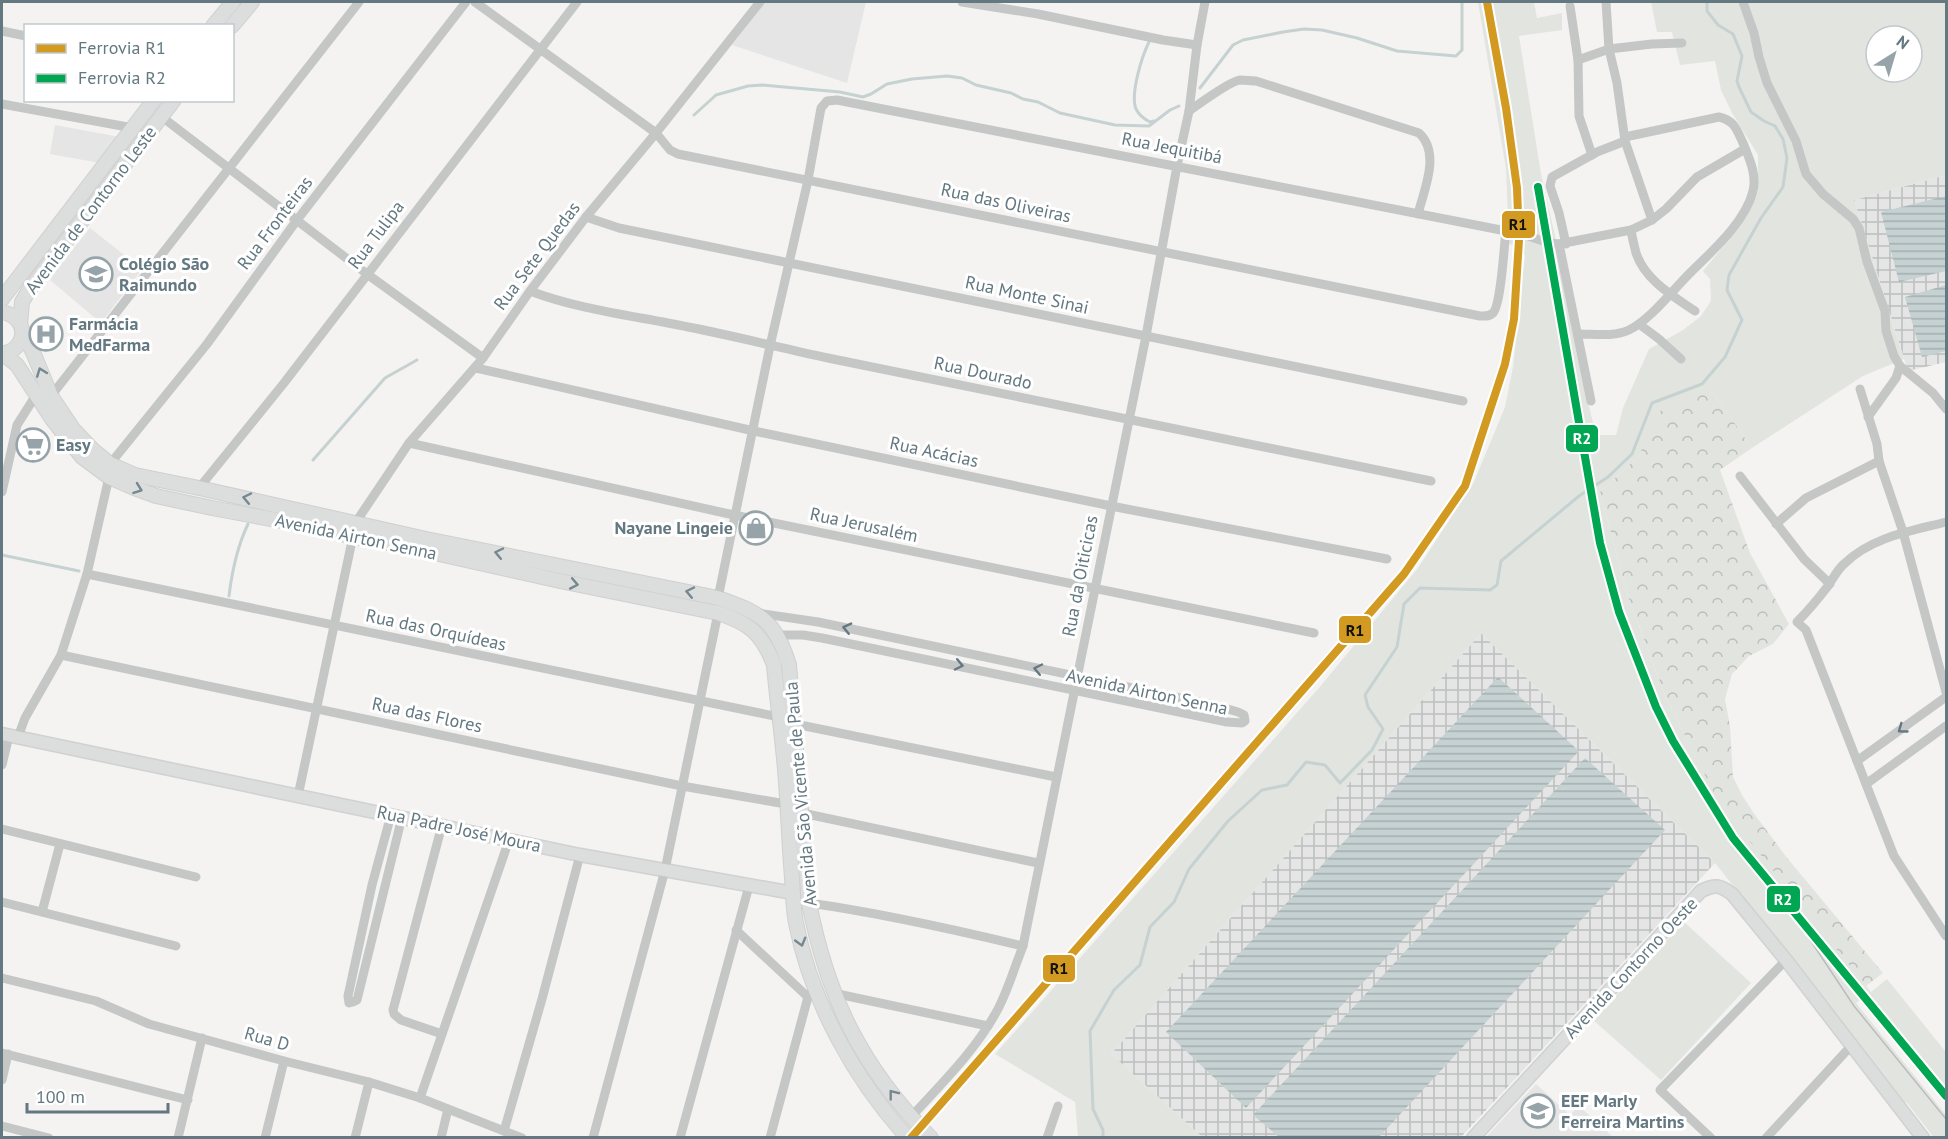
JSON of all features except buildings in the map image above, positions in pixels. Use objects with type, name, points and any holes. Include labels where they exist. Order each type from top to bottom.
[{"type":"main road","points":[[215,24],[233,2]]},
{"type":"main road","points":[[234,24],[252,2]]},
{"type":"main road","name":"Avenida de Contorno Leste","points":[[2,299],[152,102]]},
{"type":"main road","name":"Avenida de Contorno Leste","points":[[21,327],[22,302],[29,290],[173,102]]},
{"type":"main road","points":[[2,312],[9,314],[21,327],[20,343],[15,349],[2,354]]},
{"type":"main road","name":"Avenida Airton Senna","points":[[21,327],[51,396],[73,429],[110,471],[356,522],[401,539],[718,598],[757,613],[777,635]]},
{"type":"main road","name":"Avenida Airton Senna","points":[[2,354],[17,365],[62,433],[82,457],[156,496],[354,537],[401,539]]},
{"type":"main road","name":"Avenida Airton Senna","points":[[425,544],[560,581],[718,613],[735,618],[760,636]]},
{"type":"main road","name":"Avenida São Vicente de Paula","points":[[777,635],[789,665],[795,724],[786,804],[796,922],[811,992],[869,1089],[908,1137]]},
{"type":"main road","name":"Avenida São Vicente de Paula","points":[[760,636],[774,665],[778,717],[802,813],[809,903],[833,993],[857,1044],[879,1077],[911,1117],[932,1137]]},
{"type":"street","points":[[51,396],[359,2]]},
{"type":"street","name":"Rua Fronteiras","points":[[110,471],[207,344],[297,220],[466,2]]},
{"type":"street","name":"Rua das Oliveiras","points":[[475,2],[656,133],[670,150],[678,154],[1480,316],[1489,316],[1496,311],[1499,302],[1506,231]]},
{"type":"street","name":"Rua Tulipa","points":[[199,488],[284,383],[577,2]]},
{"type":"street","name":"Rua Sete Quedas","points":[[298,796],[356,522],[410,443],[476,368],[586,217],[760,2]]},
{"type":"street","points":[[962,2],[1197,45]]},
{"type":"street","name":"Rua da Oiticicas","points":[[911,1117],[954,1070],[988,1026],[1004,997],[1023,946],[1146,336],[1189,111],[1204,2]]},
{"type":"street","points":[[1606,2],[1609,49],[1617,83],[1625,139],[1652,220]]},
{"type":"street","points":[[1743,2],[1767,83],[1796,141],[1806,174],[1823,194],[1853,219],[1858,228],[1867,262],[1885,311],[1886,331],[1894,356],[1900,366],[1933,393],[1947,409]]},
{"type":"street","points":[[1570,6],[1578,60],[1579,116],[1592,155]]},
{"type":"street","points":[[2,31],[24,36]]},
{"type":"street","points":[[1578,60],[1609,49],[1682,43]]},
{"type":"street","points":[[1189,111],[1220,92],[1228,84],[1240,80],[1256,81],[1419,133],[1425,139],[1430,161],[1428,178],[1418,214]]},
{"type":"street","name":"Rua Jequitibá","points":[[808,180],[821,108],[827,101],[837,100],[1519,232],[1548,243],[1563,244]]},
{"type":"street","points":[[2,104],[133,128]]},
{"type":"street","points":[[162,117],[367,274],[483,358]]},
{"type":"street","points":[[1579,334],[1625,332],[1639,324],[1723,240],[1748,204],[1754,184],[1753,168],[1732,122],[1719,117],[1625,139],[1556,174],[1550,181],[1559,213],[1563,244],[1579,334],[1591,401]]},
{"type":"street","points":[[1563,244],[1631,230],[1652,220],[1697,177],[1745,149]]},
{"type":"street","points":[[718,598],[770,346],[808,180]]},
{"type":"street","name":"Rua Monte Sinai","points":[[586,217],[619,228],[1462,401]]},
{"type":"street","points":[[1631,230],[1636,254],[1644,268],[1654,280],[1695,311]]},
{"type":"street","name":"Rua Dourado","points":[[530,291],[548,298],[613,313],[690,327],[770,346],[1129,421],[1431,481]]},
{"type":"street","points":[[1639,324],[1680,359]]},
{"type":"street","points":[[1868,417],[1896,378],[1900,366]]},
{"type":"street","name":"Rua Acácias","points":[[476,368],[754,431],[1111,506],[1387,560]]},
{"type":"street","points":[[1860,389],[1877,444],[1879,461],[1903,532],[1947,692]]},
{"type":"street","points":[[2,492],[17,425],[36,395]]},
{"type":"street","name":"Rua Jerusalém","points":[[410,443],[734,515],[1314,633]]},
{"type":"street","points":[[1776,524],[1806,498],[1879,461]]},
{"type":"street","points":[[2,765],[10,736],[26,718],[61,655],[87,574],[110,471]]},
{"type":"street","points":[[1740,476],[1804,560],[1830,584]]},
{"type":"street","points":[[1947,522],[1903,532],[1854,554],[1836,572],[1830,584],[1797,622],[1806,630],[1894,856],[1947,936]]},
{"type":"street","name":"Rua das Orquídeas","points":[[87,574],[778,717]]},
{"type":"street","points":[[593,1137],[665,870],[718,613]]},
{"type":"street","name":"Avenida Airton Senna","points":[[757,613],[818,622],[1214,705],[1244,715],[1245,721],[1242,723],[1227,722],[934,660],[803,635],[777,635]]},
{"type":"street","points":[[934,660],[937,648]]},
{"type":"street","name":"Rua das Flores","points":[[61,655],[682,786],[786,804]]},
{"type":"street","points":[[1857,761],[1947,697]]},
{"type":"street","points":[[795,724],[1056,777]]},
{"type":"street","points":[[1866,784],[1947,726]]},
{"type":"street","name":"Rua Padre José Moura","points":[[10,736],[580,855],[793,893]]},
{"type":"street","points":[[802,813],[1038,863]]},
{"type":"street","points":[[396,816],[384,889],[357,1000],[349,1003],[348,996],[372,885],[396,816]]},
{"type":"street","points":[[442,825],[394,1005],[394,1014],[397,1018],[442,1034]]},
{"type":"street","points":[[2,829],[196,877]]},
{"type":"street","points":[[420,1098],[509,840]]},
{"type":"street","points":[[42,912],[60,844]]},
{"type":"street","points":[[504,1131],[580,855]]},
{"type":"street","points":[[372,885],[384,889]]},
{"type":"street","name":"Avenida Contorno Oeste","points":[[1473,1137],[1701,891],[1712,885],[1721,886],[1732,894],[1923,1137]]},
{"type":"street","points":[[680,1137],[749,886]]},
{"type":"street","points":[[2,902],[177,946]]},
{"type":"street","points":[[809,903],[975,934],[1023,946]]},
{"type":"street","points":[[736,930],[811,992],[770,1137]]},
{"type":"street","points":[[357,952],[368,955]]},
{"type":"street","points":[[1711,1137],[1660,1090],[1786,960]]},
{"type":"street","name":"Rua D","points":[[2,978],[96,1001],[149,1024],[369,1082],[420,1098],[522,1137]]},
{"type":"street","points":[[833,993],[988,1026]]},
{"type":"street","points":[[178,1137],[202,1038]]},
{"type":"street","points":[[1770,1136],[1851,1046]]},
{"type":"street","points":[[2,1080],[5,1054],[188,1100]]},
{"type":"street","points":[[265,1137],[284,1061]]},
{"type":"street","points":[[355,1137],[369,1082]]},
{"type":"street","points":[[1047,1137],[1058,1106]]},
{"type":"street","points":[[441,1137],[448,1109]]},
{"type":"street","points":[[2,1126],[49,1137]]},
{"type":"shaded area","points":[[765,2],[866,2],[847,83],[732,45]]},
{"type":"shaded area","points":[[55,125],[120,137],[100,163],[50,154]]},
{"type":"shaded area","points":[[1946,175],[1946,362],[1908,371],[1854,200]]},
{"type":"shaded area","points":[[1946,196],[1946,271],[1899,282],[1881,212]]},
{"type":"shaded area","name":"Colégio São Raimundo","points":[[90,228],[142,269],[101,323],[49,279]]},
{"type":"shaded area","points":[[1946,285],[1946,351],[1922,357],[1905,297]]},
{"type":"shaded area","points":[[1481,633],[1715,863],[1461,1137],[1202,1137],[1111,1054]]},
{"type":"shaded area","points":[[1498,677],[1579,751],[1246,1108],[1166,1032]]},
{"type":"shaded area","points":[[1585,758],[1665,830],[1379,1137],[1279,1137],[1253,1115]]},
{"type":"shaded area","name":"EEF Marly Ferreira Martins","points":[[1536,1084],[1570,1115],[1579,1106],[1613,1137],[1486,1137]]},
{"type":"green space","points":[[1478,2],[1534,2],[1537,18],[1562,13],[1562,30],[1519,36],[1541,174],[1565,280],[1587,398],[1596,435],[1616,435],[1623,408],[1649,349],[1683,330],[1701,316],[1711,301],[1710,279],[1703,271],[1735,232],[1758,192],[1758,155],[1732,113],[1721,90],[1715,61],[1680,65],[1672,32],[1657,32],[1651,2],[1946,2],[1946,175],[1854,200],[1904,359],[1863,376],[1752,448],[1711,390],[1649,436],[1639,456],[1600,492],[1628,596],[1666,698],[1719,802],[1871,992],[1887,979],[1946,1052],[1946,1101],[1863,998],[1856,1003],[1946,1115],[1946,1137],[1932,1137],[1907,1103],[1901,1101],[1830,1007],[1715,863],[1481,633],[1111,1054],[1202,1137],[1078,1137],[1075,1102],[995,1054],[1318,689],[1418,568],[1473,484],[1505,407],[1513,367],[1525,255],[1509,243],[1506,169]]},
{"type":"green space","points":[[1711,390],[1752,448],[1720,470],[1750,553],[1789,624],[1773,644],[1749,656],[1732,674],[1725,699],[1730,726],[1733,777],[1755,815],[1788,859],[1883,973],[1866,986],[1719,803],[1666,698],[1628,596],[1600,492],[1639,456],[1657,413],[1693,392]]},
{"type":"green space","points":[[1684,922],[1751,983],[1661,1080],[1593,1020]]},
{"type":"waterway","points":[[1200,88],[1233,45],[1243,40],[1304,29],[1322,30],[1357,38],[1397,51],[1456,56],[1462,50],[1462,2]]},
{"type":"waterway","points":[[1103,1138],[1103,1130],[1093,1109],[1090,1031],[1114,990],[1140,965],[1150,927],[1174,902],[1189,869],[1228,821],[1262,790],[1287,785],[1306,762],[1325,765],[1340,783],[1372,750],[1383,729],[1368,707],[1365,695],[1397,647],[1404,604],[1420,588],[1490,590],[1497,585],[1501,561],[1579,496],[1608,477],[1632,454],[1652,403],[1702,384],[1725,357],[1742,320],[1727,290],[1729,275],[1761,218],[1783,187],[1787,158],[1783,139],[1775,126],[1751,112],[1737,81],[1742,56],[1733,34],[1718,25],[1707,11],[1707,2]]},
{"type":"waterway","points":[[1149,42],[1138,75],[1135,102],[1136,109],[1142,117],[1150,122],[1154,121]]},
{"type":"waterway","points":[[694,115],[716,95],[748,86],[762,85],[840,92],[863,97],[887,84],[947,76],[962,78],[976,85],[1011,93],[1023,99],[1038,102],[1060,113],[1115,125],[1149,126],[1179,106]]},
{"type":"waterway","points":[[313,460],[385,378],[417,360]]},
{"type":"waterway","points":[[229,596],[235,559],[248,524]]},
{"type":"waterway","points":[[2,555],[79,571]]},
{"type":"tram line","points":[[1789,908],[1854,1006],[1946,1119]]},
{"type":"railway","points":[[911,1138],[1404,574],[1465,486],[1505,364],[1514,319],[1519,240],[1517,188],[1506,108],[1487,2]]},
{"type":"rail line","name":"R1","points":[[911,1138],[1404,574],[1465,486],[1505,364],[1514,319],[1519,240],[1517,188],[1506,108],[1487,2]]},
{"type":"rail line","name":"R2","points":[[1538,187],[1600,543],[1619,612],[1656,707],[1673,741],[1733,838],[1946,1096]]},
{"type":"place","name":"Colégio São Raimundo","points":[[96,274]]},
{"type":"place","name":"Farmácia MedFarma","points":[[46,334]]},
{"type":"place","name":"Easy","points":[[33,445]]},
{"type":"place","name":"Nayane Lingeie","points":[[756,528]]},
{"type":"place","name":"EEF Marly Ferreira Martins","points":[[1538,1111]]}]
